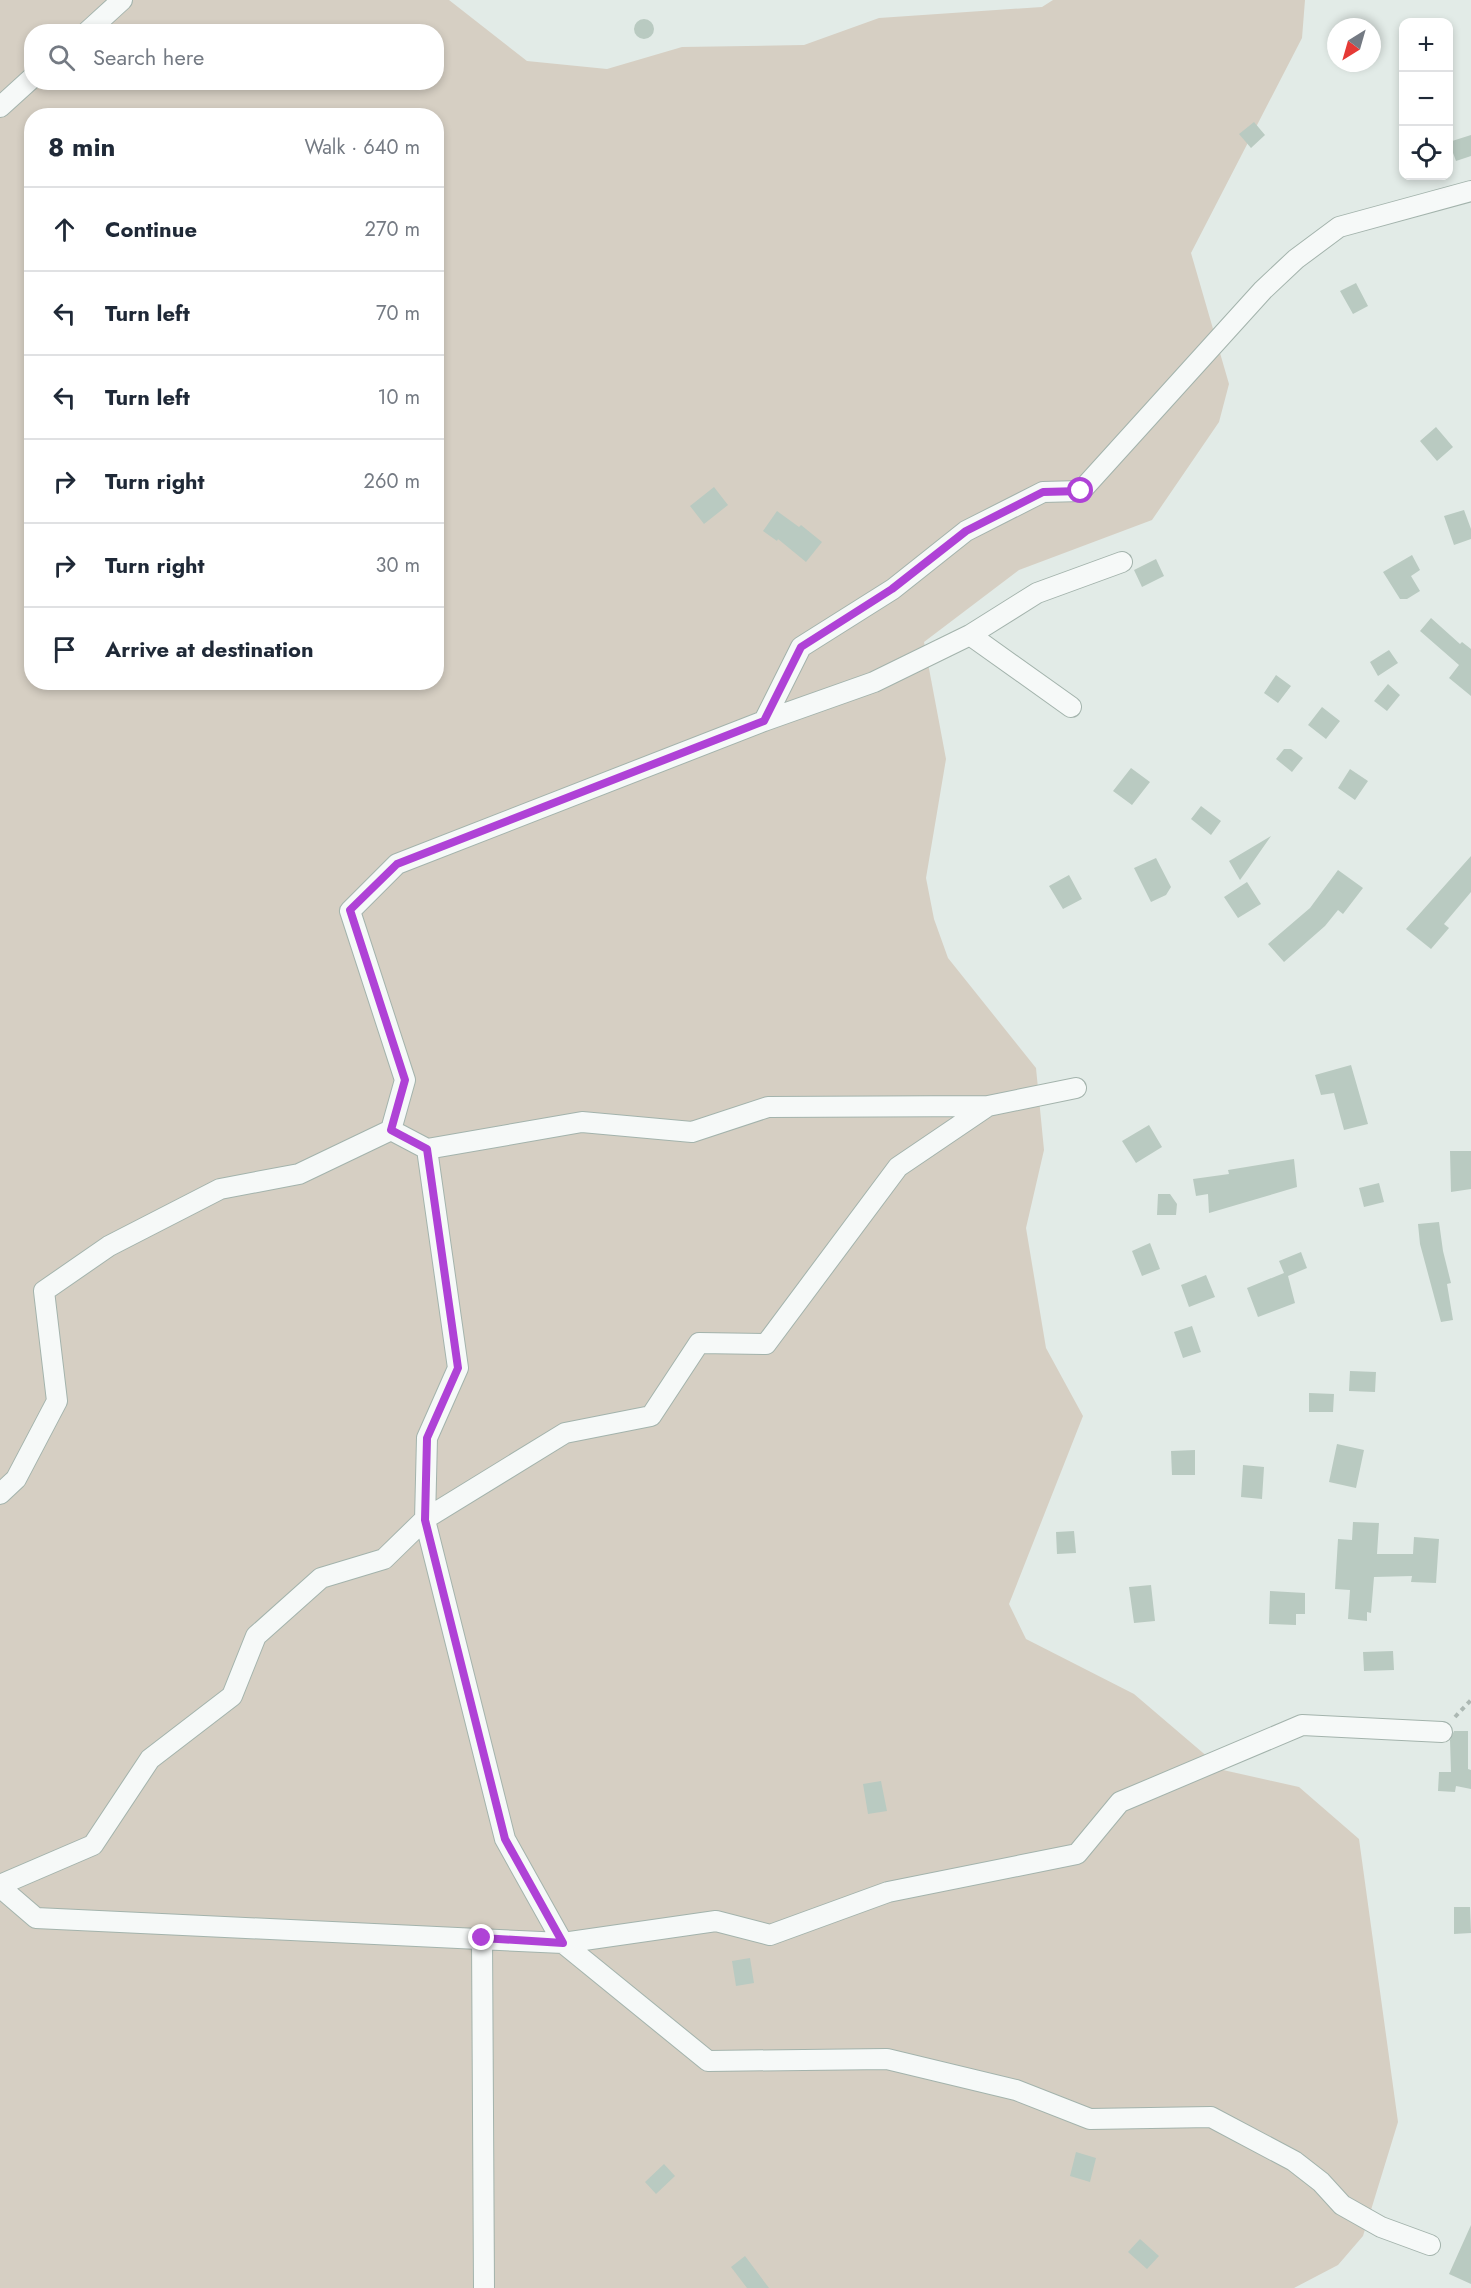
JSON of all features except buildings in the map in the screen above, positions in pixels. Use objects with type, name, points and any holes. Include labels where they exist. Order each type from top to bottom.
[{"type":"street","points":[[96,24],[122,0]]},
{"type":"street","points":[[0,107],[24,85]]},
{"type":"street","points":[[764,721],[801,647],[892,589],[966,531],[1043,492],[1081,491],[1263,290],[1296,259],[1338,227],[1471,190]]},
{"type":"street","points":[[0,1513],[57,1401],[44,1292],[109,1246],[220,1189],[298,1174],[391,1130],[405,1080],[350,910],[397,864],[764,721],[874,682],[970,635],[1037,593],[1122,562]]},
{"type":"street","points":[[970,635],[1071,707]]},
{"type":"street","points":[[391,1130],[427,1149],[582,1122],[692,1132],[768,1107],[988,1106],[1076,1088]]},
{"type":"street","points":[[988,1106],[898,1167],[766,1344],[699,1343],[651,1416],[565,1433],[425,1519],[384,1559],[321,1578],[256,1636],[232,1696],[150,1759],[93,1845],[0,1886],[36,1918],[563,1943],[716,1921],[770,1935],[888,1892],[1077,1854],[1120,1802],[1302,1725],[1442,1732]]},
{"type":"street","points":[[427,1149],[458,1368],[427,1438],[425,1519],[505,1839],[563,1943],[708,2061],[887,2059],[1016,2090],[1090,2119],[1211,2117],[1294,2161],[1321,2182],[1342,2205],[1381,2227],[1430,2245]]},
{"type":"street","points":[[0,1494],[16,1479]]},
{"type":"street","points":[[482,1938],[484,2288]]},
{"type":"shaded area","points":[[0,0],[449,0],[527,61],[607,69],[682,47],[804,45],[879,18],[1042,7],[1053,0],[1305,0],[1302,38],[1191,253],[1229,384],[1219,422],[1152,520],[1019,570],[924,642],[946,759],[926,878],[934,919],[948,958],[1036,1068],[1044,1150],[1026,1228],[1046,1348],[1083,1416],[1009,1604],[1026,1639],[1134,1694],[1223,1770],[1299,1787],[1359,1839],[1398,2122],[1363,2236],[1338,2265],[1294,2288],[0,2288]]},
{"type":"route","points":[[482,1938],[563,1943],[505,1839],[425,1520],[427,1438],[458,1368],[427,1149],[391,1130],[405,1080],[350,910],[397,864],[764,721],[801,647],[892,589],[966,531],[1043,492],[1081,491]]}]
